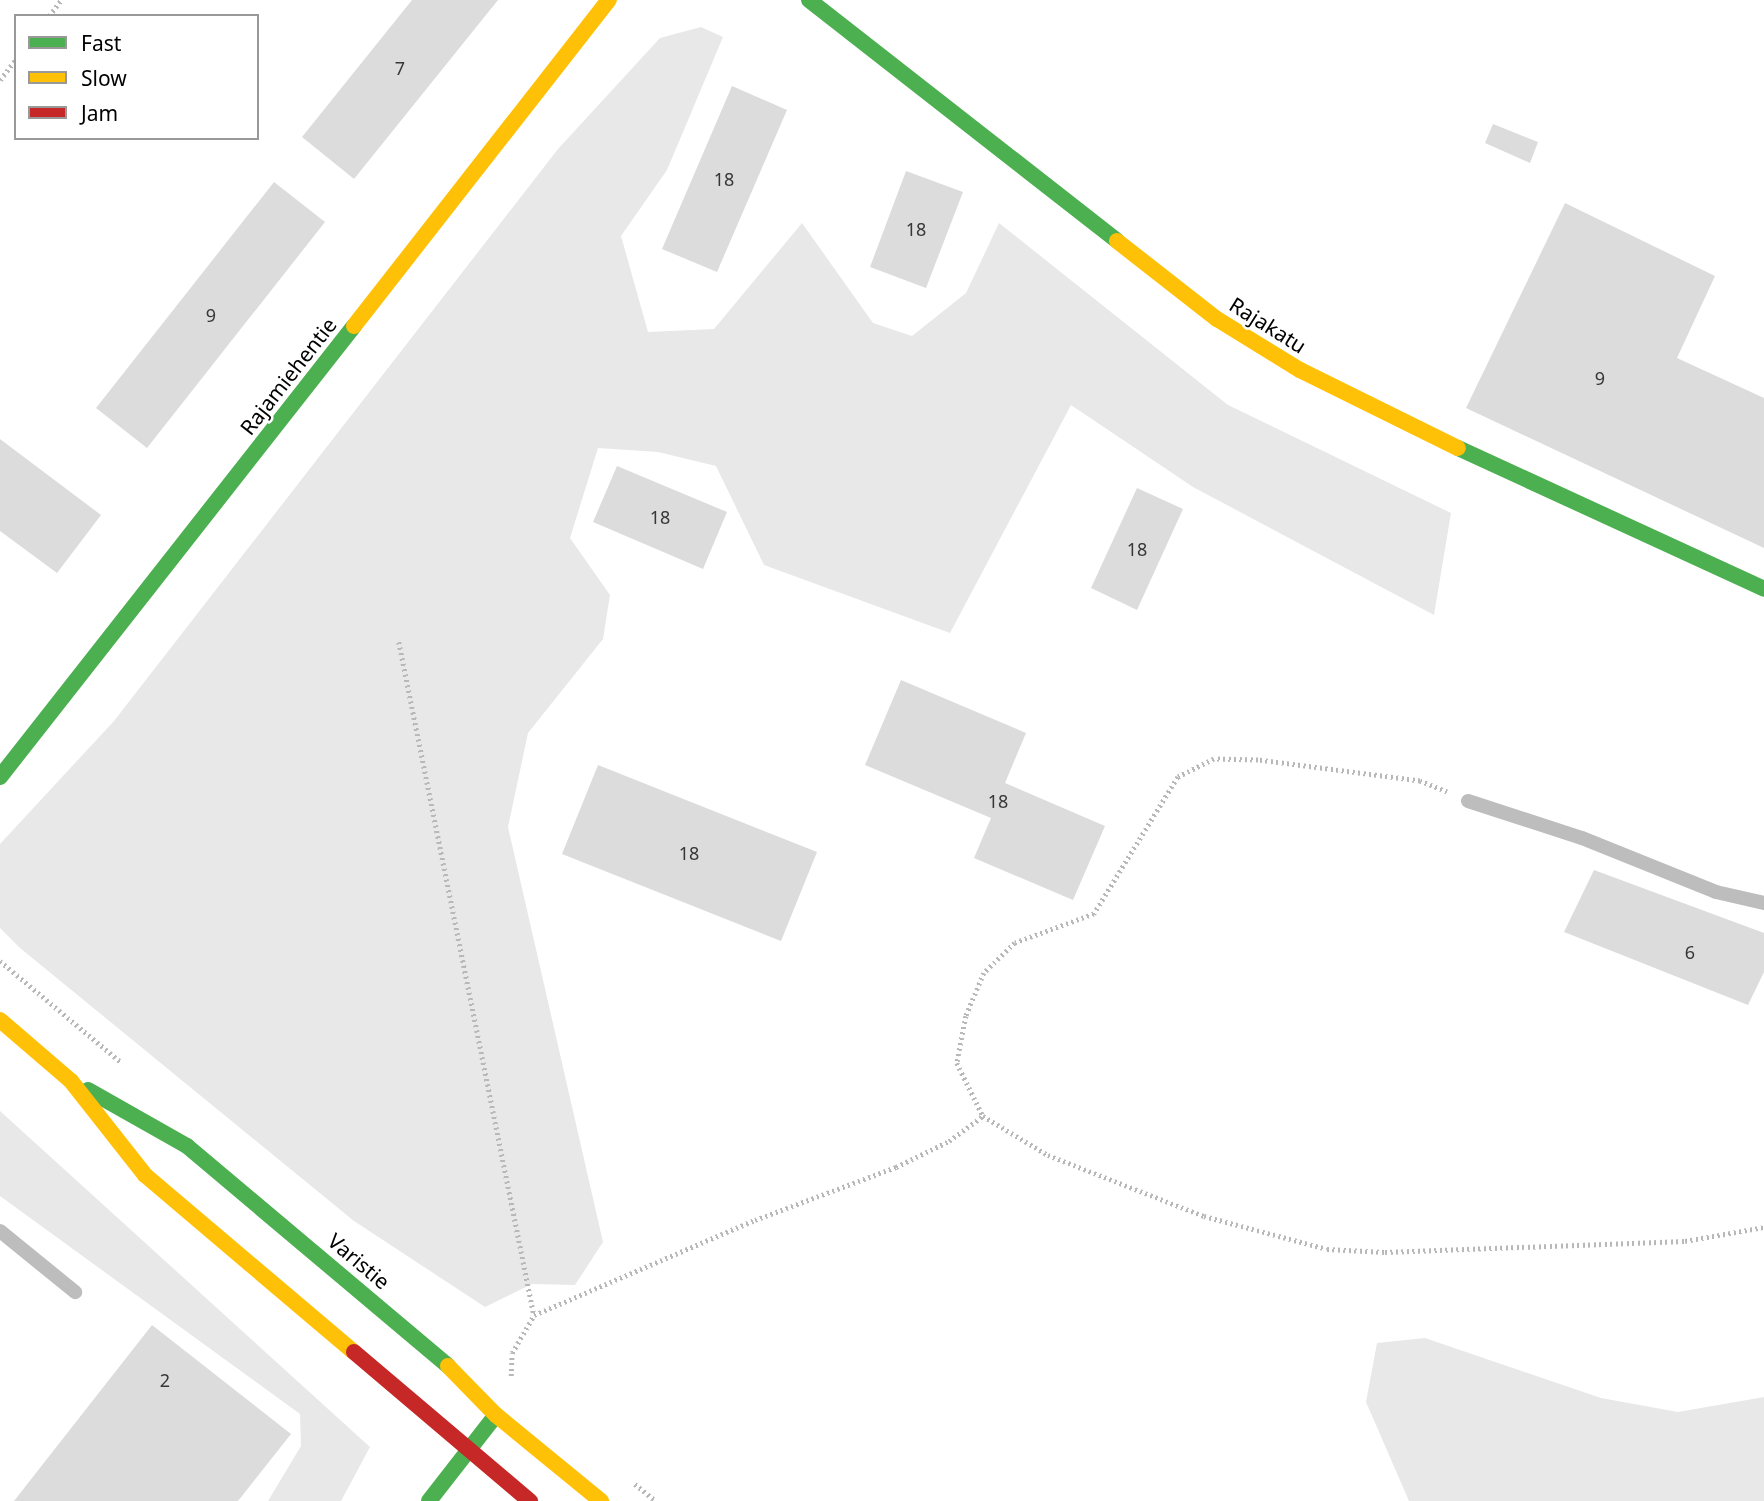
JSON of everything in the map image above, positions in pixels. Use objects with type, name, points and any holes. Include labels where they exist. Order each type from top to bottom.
[{"type":"main road","name":"Rajamiehentie","points":[[0,777],[609,0]]},
{"type":"main road","name":"Rajakatu","points":[[809,0],[1217,319],[1300,370],[1409,424],[1764,589]]},
{"type":"main road","name":"Varistie","points":[[0,1020],[71,1081],[145,1175],[470,1454],[530,1501]]},
{"type":"main road","name":"Varistie","points":[[71,1081],[187,1146],[429,1346],[496,1415],[601,1501]]},
{"type":"main road","points":[[429,1501],[470,1454],[496,1415]]},
{"type":"lane","points":[[1468,801],[1582,838],[1716,892],[1764,903]]},
{"type":"lane","points":[[0,1231],[75,1292]]},
{"type":"path","points":[[0,80],[14,62]]},
{"type":"path","points":[[399,642],[534,1315]]},
{"type":"path","points":[[1468,801],[1420,781],[1258,760],[1214,759],[1178,777],[1094,914],[1015,943],[984,973],[966,1016],[957,1063],[983,1116],[1048,1155],[1204,1216],[1327,1249],[1412,1252],[1685,1241],[1764,1227]]},
{"type":"path","points":[[511,1385],[512,1353],[534,1315],[755,1220],[896,1167],[949,1141],[983,1116]]},
{"type":"shaded area","points":[[701,27],[723,37],[667,170],[621,236],[648,332],[714,329],[802,223],[873,323],[912,336],[966,293],[999,223],[1228,405],[1451,513],[1434,615],[1193,487],[1071,405],[950,633],[764,565],[716,466],[658,452],[598,448],[570,538],[610,595],[603,639],[528,733],[508,827],[603,1242],[575,1285],[532,1284],[485,1307],[354,1221],[20,948],[0,928],[0,844],[114,721],[558,149],[660,38]]},
{"type":"shaded area","points":[[0,1111],[370,1447],[341,1501],[268,1501],[301,1446],[300,1414],[0,1196]]},
{"type":"shaded area","points":[[1425,1338],[1601,1398],[1678,1412],[1764,1397],[1764,1501],[1409,1501],[1366,1402],[1377,1343]]},
{"type":"building","points":[[412,0],[498,0],[354,179],[302,137]]},
{"type":"building","points":[[732,86],[787,110],[717,272],[662,249]]},
{"type":"building","points":[[1493,124],[1538,142],[1530,163],[1485,143]]},
{"type":"building","points":[[906,171],[963,192],[926,288],[870,267]]},
{"type":"building","points":[[274,182],[325,222],[147,448],[96,408]]},
{"type":"building","points":[[1565,203],[1715,276],[1677,358],[1764,398],[1764,548],[1466,408]]},
{"type":"building","points":[[0,439],[101,515],[57,573],[0,531]]},
{"type":"building","points":[[617,466],[727,512],[703,569],[593,522]]},
{"type":"building","points":[[1137,488],[1183,509],[1137,610],[1091,588]]},
{"type":"building","points":[[901,680],[1026,733],[1005,783],[1105,826],[1073,900],[974,858],[991,818],[865,765]]},
{"type":"building","points":[[598,765],[817,852],[781,941],[562,854]]},
{"type":"building","points":[[1594,870],[1764,933],[1764,972],[1748,1005],[1564,932]]},
{"type":"building","points":[[152,1325],[291,1434],[238,1501],[14,1501]]},
{"type":"traffic: fast","points":[[809,0],[1117,241]]},
{"type":"traffic: fast","points":[[0,777],[354,326]]},
{"type":"traffic: fast","points":[[1458,448],[1764,589]]},
{"type":"traffic: fast","points":[[88,1090],[187,1146],[448,1366]]},
{"type":"traffic: fast","points":[[429,1501],[496,1415]]},
{"type":"traffic: slow","points":[[354,326],[609,0]]},
{"type":"traffic: slow","points":[[1117,241],[1217,319],[1300,370],[1458,448]]},
{"type":"traffic: slow","points":[[0,1020],[71,1081],[145,1175],[354,1352]]},
{"type":"traffic: slow","points":[[448,1366],[496,1415],[601,1501]]},
{"type":"traffic: jam","points":[[354,1352],[530,1501]]}]
